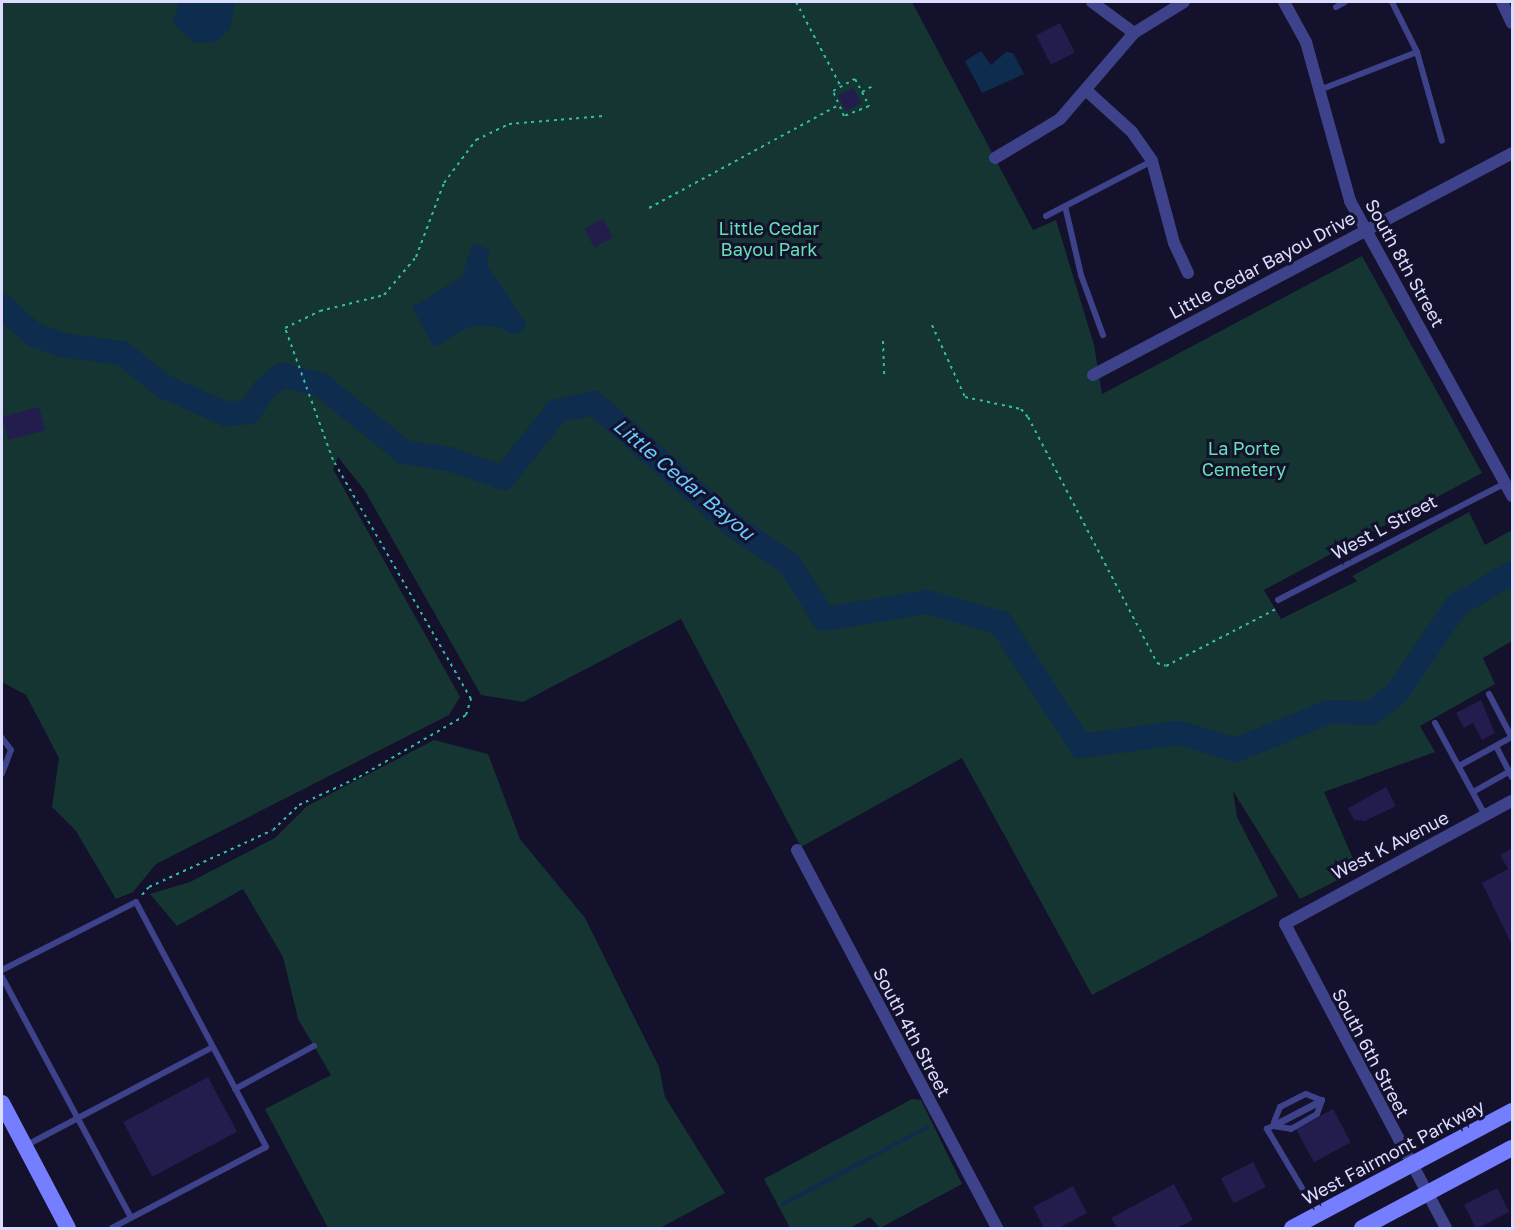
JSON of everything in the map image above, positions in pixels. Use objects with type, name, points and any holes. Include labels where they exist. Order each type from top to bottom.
[{"type":"main road","points":[[2,1103],[68,1228]]},
{"type":"main road","name":"West Fairmont Parkway","points":[[1292,1228],[1512,1110]]},
{"type":"main road","points":[[1362,1228],[1512,1148]]},
{"type":"street","points":[[1092,2],[1134,33]]},
{"type":"street","points":[[995,158],[1047,129],[1087,91],[1134,33],[1184,2]]},
{"type":"street","name":"South 8th Street","points":[[1284,2],[1306,42],[1322,89],[1350,201],[1512,496]]},
{"type":"street","points":[[1502,2],[1511,18]]},
{"type":"street","points":[[1087,91],[1132,132],[1152,161],[1173,243],[1188,273]]},
{"type":"street","name":"Little Cedar Bayou Drive","points":[[1093,375],[1512,153]]},
{"type":"street","name":"West K Avenue","points":[[1285,924],[1512,801]]},
{"type":"street","name":"South 4th Street","points":[[797,850],[997,1228]]},
{"type":"street","name":"South 6th Street","points":[[1285,924],[1411,1165],[1430,1192],[1446,1228]]},
{"type":"lane","points":[[1336,7],[1345,2]]},
{"type":"lane","points":[[1392,2],[1417,52],[1442,141]]},
{"type":"lane","points":[[1322,89],[1417,52]]},
{"type":"lane","points":[[1046,216],[1152,161]]},
{"type":"lane","points":[[1065,206],[1081,275],[1102,335]]},
{"type":"lane","name":"West L Street","points":[[1280,603],[1506,483]]},
{"type":"lane","points":[[1459,766],[1512,737],[1489,694]]},
{"type":"lane","points":[[1435,723],[1486,816]]},
{"type":"lane","points":[[2,738],[11,750],[2,773]]},
{"type":"lane","points":[[1473,792],[1512,773],[1496,746]]},
{"type":"lane","points":[[2,970],[136,902],[266,1147],[112,1228]]},
{"type":"lane","points":[[2,977],[131,1218]]},
{"type":"lane","points":[[235,1089],[314,1046]]},
{"type":"lane","points":[[25,1146],[213,1047]]},
{"type":"lane","points":[[1273,1126],[1291,1129],[1317,1114],[1322,1100],[1267,1129],[1302,1188]]},
{"type":"path","points":[[796,2],[841,87]]},
{"type":"path","points":[[855,80],[862,92],[869,106],[847,117],[837,106],[833,91],[855,80]]},
{"type":"path","points":[[862,92],[873,86]]},
{"type":"path","points":[[649,208],[837,106]]},
{"type":"path","points":[[136,902],[149,887],[273,830],[299,805],[359,777],[466,715],[471,699],[325,438],[285,328],[320,311],[384,295],[416,257],[444,183],[476,140],[509,124],[604,116]]},
{"type":"path","points":[[932,325],[964,397],[1021,410],[1028,417],[1157,663],[1166,666],[1280,603]]},
{"type":"path","points":[[883,341],[884,375]]},
{"type":"green space","points":[[2,2],[912,2],[1033,230],[1056,220],[1094,345],[1102,394],[1362,256],[1482,473],[1264,590],[1281,619],[1357,581],[1352,576],[1469,512],[1485,545],[1512,530],[1512,641],[1483,658],[1495,684],[1420,726],[1435,752],[1324,792],[1358,870],[1300,899],[1233,791],[1237,817],[1278,896],[1092,995],[962,758],[801,847],[681,619],[523,702],[481,695],[365,491],[338,457],[333,469],[460,697],[449,715],[156,864],[133,892],[116,899],[76,831],[52,807],[59,758],[26,695],[2,682]]},
{"type":"green space","points":[[434,740],[488,754],[520,839],[585,918],[659,1067],[665,1097],[725,1193],[660,1228],[328,1228],[265,1109],[331,1075],[298,1019],[283,957],[243,889],[177,926],[150,894],[190,882],[275,838],[307,806]]},
{"type":"green space","points":[[912,1099],[921,1100],[962,1184],[880,1228],[870,1217],[850,1228],[790,1228],[764,1179]]},
{"type":"water","points":[[179,2],[235,2],[230,28],[216,42],[195,43],[173,23]]},
{"type":"water","points":[[981,51],[991,65],[1006,52],[1013,53],[1024,74],[982,93],[965,61]]},
{"type":"water","points":[[473,243],[489,249],[487,265],[526,323],[521,332],[511,334],[500,327],[471,326],[434,347],[412,307],[462,277]]},
{"type":"building","points":[[1060,23],[1075,52],[1051,65],[1036,35]]},
{"type":"building","points":[[853,88],[861,103],[846,111],[838,96]]},
{"type":"building","points":[[603,219],[613,238],[594,247],[584,229]]},
{"type":"building","points":[[39,407],[45,430],[9,440],[2,417]]},
{"type":"building","points":[[1481,700],[1495,733],[1482,740],[1473,723],[1464,728],[1456,713]]},
{"type":"building","points":[[1386,787],[1396,806],[1365,821],[1354,820],[1348,808]]},
{"type":"building","points":[[1512,848],[1512,945],[1482,883],[1508,869],[1500,855]]},
{"type":"building","points":[[208,1077],[237,1132],[152,1177],[123,1122]]},
{"type":"building","points":[[1333,1109],[1351,1143],[1314,1162],[1296,1129]]},
{"type":"building","points":[[1253,1162],[1266,1187],[1234,1203],[1221,1178]]},
{"type":"building","points":[[1174,1184],[1193,1220],[1177,1228],[1117,1228],[1111,1218]]},
{"type":"building","points":[[1073,1186],[1087,1213],[1059,1228],[1044,1228],[1033,1207]]},
{"type":"building","points":[[1497,1188],[1509,1212],[1476,1228],[1464,1205]]},
{"type":"waterway","name":"Little Cedar Bayou","points":[[2,306],[33,334],[62,345],[122,353],[163,386],[226,414],[249,412],[265,388],[282,375],[321,385],[404,452],[449,459],[503,478],[557,411],[594,403],[734,526],[790,564],[824,619],[927,602],[1001,623],[1081,746],[1179,733],[1236,750],[1329,712],[1370,713],[1396,694],[1457,605],[1512,573]]},
{"type":"waterway","points":[[783,1204],[928,1127]]},
{"type":"park label","name":"Little Cedar Bayou Park","points":[[769,239]]},
{"type":"park label","name":"La Porte Cemetery","points":[[1244,459]]}]
